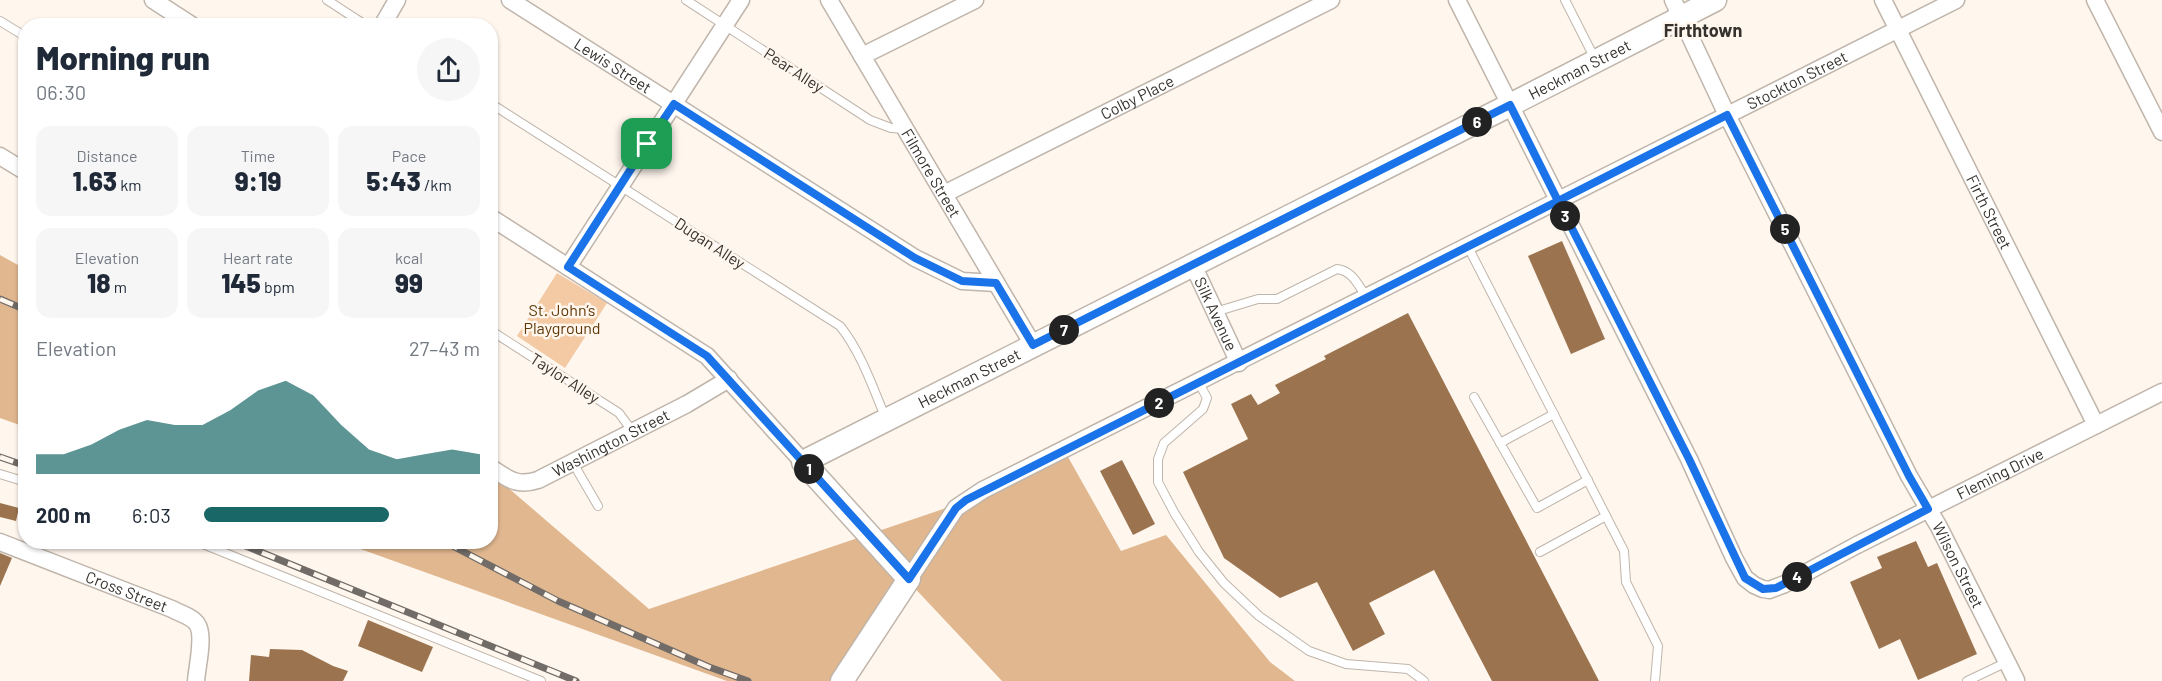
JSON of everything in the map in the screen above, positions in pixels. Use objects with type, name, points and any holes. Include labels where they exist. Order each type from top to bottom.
[{"type":"street","points":[[153,0],[181,18]]},
{"type":"street","points":[[387,18],[397,0]]},
{"type":"street","name":"Lewis Street","points":[[510,0],[915,258],[962,281],[996,283]]},
{"type":"street","points":[[568,267],[741,0]]},
{"type":"street","name":"Filmore Street","points":[[829,0],[1033,345]]},
{"type":"street","points":[[862,56],[973,0]]},
{"type":"street","name":"Colby Place","points":[[944,194],[1331,0]]},
{"type":"street","points":[[1457,0],[1558,201]]},
{"type":"street","name":"Heckman Street","points":[[802,462],[1596,61],[1677,8],[1715,0]]},
{"type":"street","name":"Firth Street","points":[[1883,0],[2096,425]]},
{"type":"street","name":"Stockton Street","points":[[842,681],[956,508],[966,500],[1956,0]]},
{"type":"street","points":[[2095,0],[2162,132]]},
{"type":"street","name":"Wilson Street","points":[[1677,8],[1727,115],[1909,476],[2016,680]]},
{"type":"street","points":[[0,156],[18,167]]},
{"type":"street","name":"Fleming Drive","points":[[1558,201],[1689,459],[1745,578],[1763,589],[1785,584],[1928,509],[2162,392]]},
{"type":"street","points":[[498,222],[707,356],[909,579]]},
{"type":"street","name":"Silk Avenue","points":[[1193,265],[1239,363]]},
{"type":"street","name":"Washington Street","points":[[498,472],[516,483],[525,484],[633,433],[729,380]]},
{"type":"street","name":"Cross Street","points":[[0,542],[172,609],[194,621],[198,624],[201,636],[196,681]]},
{"type":"lane","points":[[327,0],[355,18]]},
{"type":"lane","name":"Pear Alley","points":[[686,0],[870,120],[891,128],[907,129]]},
{"type":"lane","points":[[1565,0],[1596,61]]},
{"type":"lane","points":[[0,21],[18,32]]},
{"type":"lane","name":"Dugan Alley","points":[[498,108],[840,326],[848,336],[867,374],[886,421]]},
{"type":"lane","points":[[1468,247],[1624,551],[1626,582],[1658,646],[1655,681]]},
{"type":"lane","points":[[1215,312],[1258,299],[1277,299],[1336,269],[1345,270],[1353,276],[1367,298]]},
{"type":"lane","name":"Taylor Alley","points":[[498,335],[619,413],[633,433]]},
{"type":"lane","points":[[1199,383],[1207,398],[1203,409],[1164,442],[1158,459],[1158,482],[1199,552],[1224,583],[1259,616],[1309,651],[1346,664],[1408,669],[1424,681]]},
{"type":"lane","points":[[1473,397],[1537,508],[1588,480]]},
{"type":"lane","points":[[1500,443],[1554,414]]},
{"type":"lane","points":[[573,463],[598,506]]},
{"type":"lane","points":[[0,474],[18,480]]},
{"type":"lane","points":[[1540,552],[1606,516]]},
{"type":"lane","points":[[215,549],[541,681]]},
{"type":"lane","points":[[1967,681],[2007,662]]},
{"type":"green space","name":"St. John’s Playground","points":[[557,273],[607,303],[565,368],[517,336]]},
{"type":"shaded area","points":[[0,255],[18,265],[18,424],[0,418]]},
{"type":"shaded area","points":[[1068,457],[1121,551],[1166,535],[1270,662],[1295,681],[1002,681],[908,581],[844,681],[727,681],[360,549],[498,549],[498,479],[649,609],[955,505]]},
{"type":"building","points":[[1562,241],[1605,339],[1571,354],[1528,256]]},
{"type":"building","points":[[1408,313],[1599,681],[1492,681],[1434,570],[1369,603],[1385,634],[1353,651],[1317,582],[1280,598],[1224,558],[1183,472],[1248,439],[1231,404],[1251,394],[1258,405],[1280,393],[1275,385],[1326,359],[1324,356]]},
{"type":"building","points":[[1122,460],[1155,524],[1133,535],[1100,471]]},
{"type":"building","points":[[0,503],[18,508],[16,521],[0,517]]},
{"type":"building","points":[[1916,541],[1928,567],[1937,563],[1977,654],[1918,680],[1900,639],[1879,649],[1850,582],[1882,568],[1877,557]]},
{"type":"building","points":[[0,553],[12,558],[0,586]]},
{"type":"building","points":[[368,620],[433,647],[422,672],[358,646]]},
{"type":"building","points":[[270,649],[302,650],[348,671],[343,681],[249,681],[251,655],[269,657]]},
{"type":"railway","points":[[0,299],[18,307]]},
{"type":"railway","points":[[0,457],[18,463]]},
{"type":"railway","points":[[253,549],[576,681]]},
{"type":"railway","points":[[458,549],[558,601],[709,667],[748,681]]},
{"type":"district","name":"Firthtown","points":[[1703,31]]},
{"type":"route","points":[[647,144],[568,267],[707,356],[909,579],[956,508],[983,490],[1558,201],[1689,459],[1745,578],[1763,589],[1776,588],[1928,509],[1909,476],[1727,115],[1558,201],[1510,105],[1033,345],[996,283],[962,281],[915,258],[674,104],[647,144]]}]
